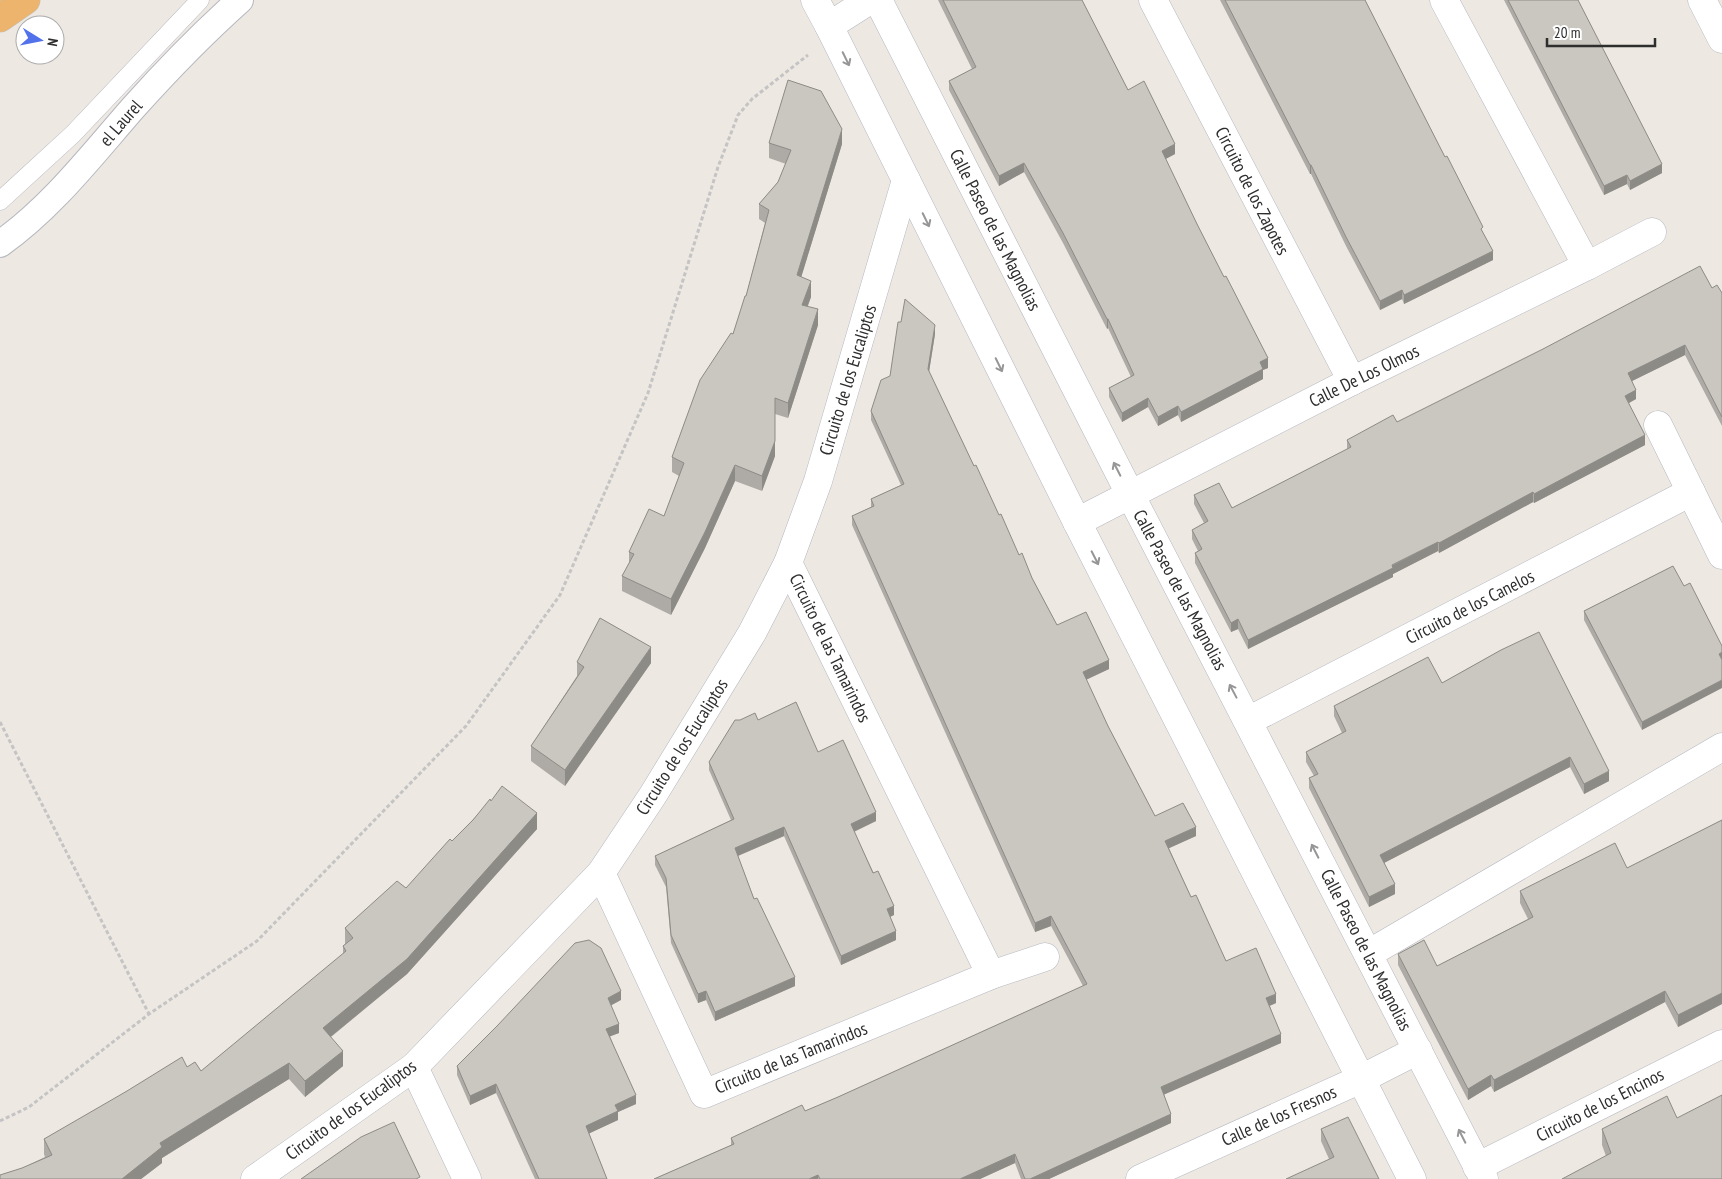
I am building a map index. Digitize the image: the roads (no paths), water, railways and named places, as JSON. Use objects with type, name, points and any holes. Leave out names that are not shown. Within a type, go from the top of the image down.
[{"type":"highway","points":[[0,18],[26,0]]},
{"type":"street","name":"el Laurel","points":[[0,244],[72,179],[203,33],[240,0]]},
{"type":"street","points":[[815,0],[832,30],[1077,522],[1412,1179]]},
{"type":"street","points":[[832,30],[870,0]]},
{"type":"street","name":"Calle Paseo de las Magnolias","points":[[878,0],[1130,494],[1481,1173]]},
{"type":"street","name":"Circuito de los Zapotes","points":[[1153,0],[1352,381]]},
{"type":"street","points":[[1444,0],[1588,266]]},
{"type":"street","points":[[1702,0],[1722,39]]},
{"type":"street","name":"Circuito de los Eucaliptos","points":[[255,1179],[414,1067],[601,873],[653,795],[747,642],[788,563],[823,464],[906,180]]},
{"type":"street","name":"Calle De Los Olmos","points":[[1077,522],[1352,381],[1588,266],[1652,232]]},
{"type":"street","points":[[1658,425],[1722,554]]},
{"type":"street","name":"Circuito de los Canelos","points":[[1248,721],[1691,492]]},
{"type":"street","name":"Circuito de las Tamarindos","points":[[788,563],[991,975]]},
{"type":"street","points":[[1368,954],[1722,747]]},
{"type":"street","name":"Circuito de las Tamarindos","points":[[601,873],[704,1094],[991,975],[1045,957]]},
{"type":"street","name":"Circuito de los Encinos","points":[[1481,1173],[1722,1044]]},
{"type":"street","name":"Calle de los Fresnos","points":[[1140,1179],[1361,1079],[1418,1050]]},
{"type":"street","points":[[414,1067],[466,1179]]},
{"type":"lane","points":[[0,201],[73,134],[200,0]]}]
